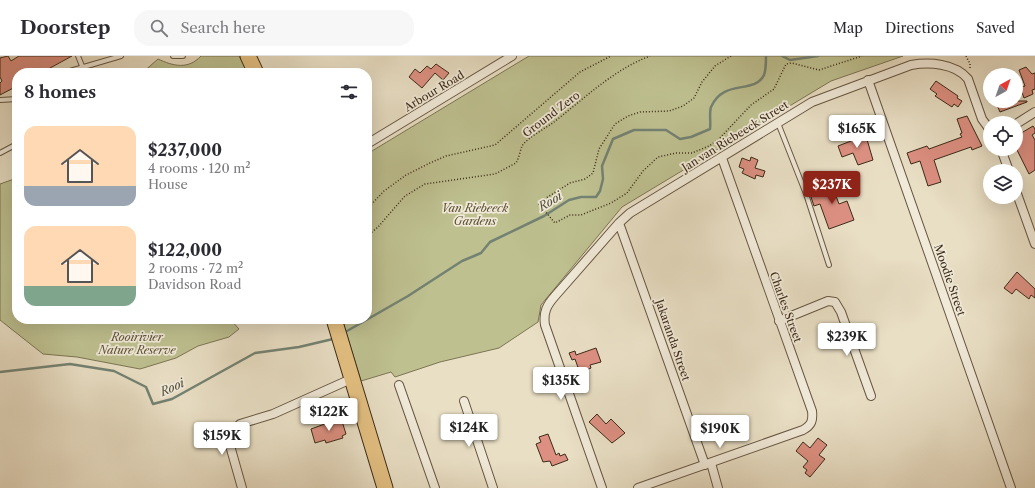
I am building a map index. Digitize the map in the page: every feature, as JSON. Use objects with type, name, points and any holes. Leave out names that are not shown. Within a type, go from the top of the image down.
[{"type":"highway","points":[[248,56],[254,68]]},
{"type":"highway","points":[[255,56],[260,68]]},
{"type":"highway","points":[[335,324],[385,488]]},
{"type":"street","name":"Arbour Road","points":[[372,141],[512,56]]},
{"type":"street","name":"Jan van Riebeeck Street","points":[[602,488],[545,325],[545,311],[555,296],[619,223],[630,213],[825,96],[911,65],[923,64],[953,68],[969,83]]},
{"type":"street","name":"Moodie Street","points":[[868,80],[1011,488]]},
{"type":"street","points":[[969,83],[983,120]]},
{"type":"street","points":[[1023,120],[1035,112]]},
{"type":"street","name":"Charles Street","points":[[638,488],[803,430],[808,427],[812,421],[812,411],[722,158]]},
{"type":"street","points":[[1021,204],[1035,244]]},
{"type":"street","name":"Jakaranda Street","points":[[619,223],[718,488]]},
{"type":"street","points":[[779,321],[830,301],[835,302],[841,312],[871,396]]},
{"type":"street","points":[[242,488],[228,442],[234,429],[240,424],[273,414],[351,379]]},
{"type":"street","points":[[399,385],[435,488]]},
{"type":"street","points":[[464,401],[493,488]]},
{"type":"lane","points":[[78,56],[82,66]]},
{"type":"lane","points":[[77,68],[121,56]]},
{"type":"lane","points":[[173,56],[183,56]]},
{"type":"lane","points":[[0,100],[12,99]]},
{"type":"lane","points":[[778,123],[806,194],[829,265]]},
{"type":"lane","points":[[0,152],[12,146]]},
{"type":"path","name":"Ground Zero","points":[[372,203],[384,190],[406,175],[430,163],[446,156],[495,145],[580,72],[611,56]]},
{"type":"path","name":"Ground Zero","points":[[372,232],[405,196],[425,184],[495,174],[516,163],[522,146],[533,137],[586,98],[610,76],[634,62],[650,56]]},
{"type":"path","points":[[731,56],[715,66],[702,82],[694,98],[683,106],[670,111],[640,112],[628,116],[615,124],[599,149],[593,173],[585,179],[570,184],[538,202],[555,223],[570,215],[581,215],[611,203],[627,193],[643,171],[658,157],[676,153],[692,153],[710,146],[718,140],[751,105],[774,88],[786,64],[792,63],[819,70],[862,56]]},
{"type":"path","points":[[966,56],[970,64],[969,83]]},
{"type":"green space","points":[[201,56],[239,56],[246,68],[148,68],[158,59],[175,65],[186,65]]},
{"type":"green space","name":"Van Riebeeck Gardens","points":[[529,56],[903,56],[831,81],[622,207],[541,305],[538,322],[499,348],[440,362],[395,377],[391,372],[361,381],[344,324],[372,324],[372,151]]},
{"type":"green space","name":"Rooirivier Nature Reserve","points":[[12,180],[12,324],[234,324],[239,329],[229,337],[198,346],[176,358],[140,369],[77,357],[43,354],[0,320],[0,184]]},
{"type":"building","points":[[8,56],[11,61],[19,56],[72,56],[50,68],[12,68],[12,89],[0,95],[0,83],[2,81],[0,77],[0,58]]},
{"type":"building","points":[[436,64],[449,73],[443,80],[435,73],[422,88],[409,77],[415,69],[420,73],[427,66],[431,69]]},
{"type":"building","points":[[1026,67],[1032,74],[1035,73],[1035,89],[1032,90],[1033,94],[1024,98],[1023,86],[1025,86],[1023,81],[1023,68]]},
{"type":"building","points":[[936,81],[958,96],[957,98],[962,101],[958,107],[954,104],[952,107],[935,96],[937,94],[930,89]]},
{"type":"building","points":[[998,108],[1011,108],[1000,112]]},
{"type":"building","points":[[967,116],[982,146],[972,150],[971,147],[934,160],[941,182],[928,186],[920,161],[911,164],[907,153],[927,146],[929,149],[962,137],[957,119]]},
{"type":"building","points":[[1033,126],[1035,129],[1035,133],[1032,135],[1035,140],[1035,170],[1029,174],[1020,156],[1023,156],[1023,132]]},
{"type":"building","points":[[859,133],[861,138],[866,136],[873,160],[858,165],[853,153],[842,157],[838,146],[851,141],[849,137]]},
{"type":"building","points":[[751,157],[758,160],[755,168],[765,171],[763,177],[756,175],[755,179],[742,173],[744,169],[739,167],[742,158],[750,161]]},
{"type":"building","points":[[827,177],[831,189],[833,188],[839,204],[847,201],[854,220],[829,229],[820,204],[814,206],[811,197],[819,194],[817,187],[819,186],[817,181]]},
{"type":"building","points":[[1017,272],[1035,289],[1035,298],[1031,295],[1029,299],[1016,289],[1012,294],[1004,288]]},
{"type":"building","points":[[596,348],[601,362],[590,365],[591,368],[580,373],[575,359],[572,360],[569,353],[575,351],[576,355]]},
{"type":"building","points":[[597,414],[606,424],[611,419],[625,433],[612,443],[589,422]]},
{"type":"building","points":[[341,418],[346,434],[342,436],[343,438],[326,443],[325,440],[315,443],[311,429]]},
{"type":"building","points":[[548,434],[556,455],[559,453],[560,456],[565,454],[568,460],[552,466],[550,461],[543,462],[536,444],[541,442],[539,437]]},
{"type":"building","points":[[818,438],[827,445],[819,455],[825,459],[810,477],[805,473],[807,470],[803,467],[808,461],[796,451],[803,442],[810,448]]},
{"type":"waterway","name":"Rooi","points":[[372,317],[408,296],[462,261],[481,253],[490,242],[544,216],[569,200],[581,197],[596,197],[600,191],[603,179],[602,166],[613,139],[634,130],[666,130],[680,139],[691,137],[710,129],[710,109],[717,98],[731,89],[746,86],[759,81],[765,73],[766,56]]},
{"type":"waterway","name":"Rooi","points":[[782,56],[790,60],[818,56]]},
{"type":"waterway","name":"Rooi","points":[[347,331],[359,324]]},
{"type":"waterway","name":"Rooi","points":[[0,372],[70,364],[114,371],[146,387],[153,404],[172,399],[255,353],[299,347],[333,339]]}]
